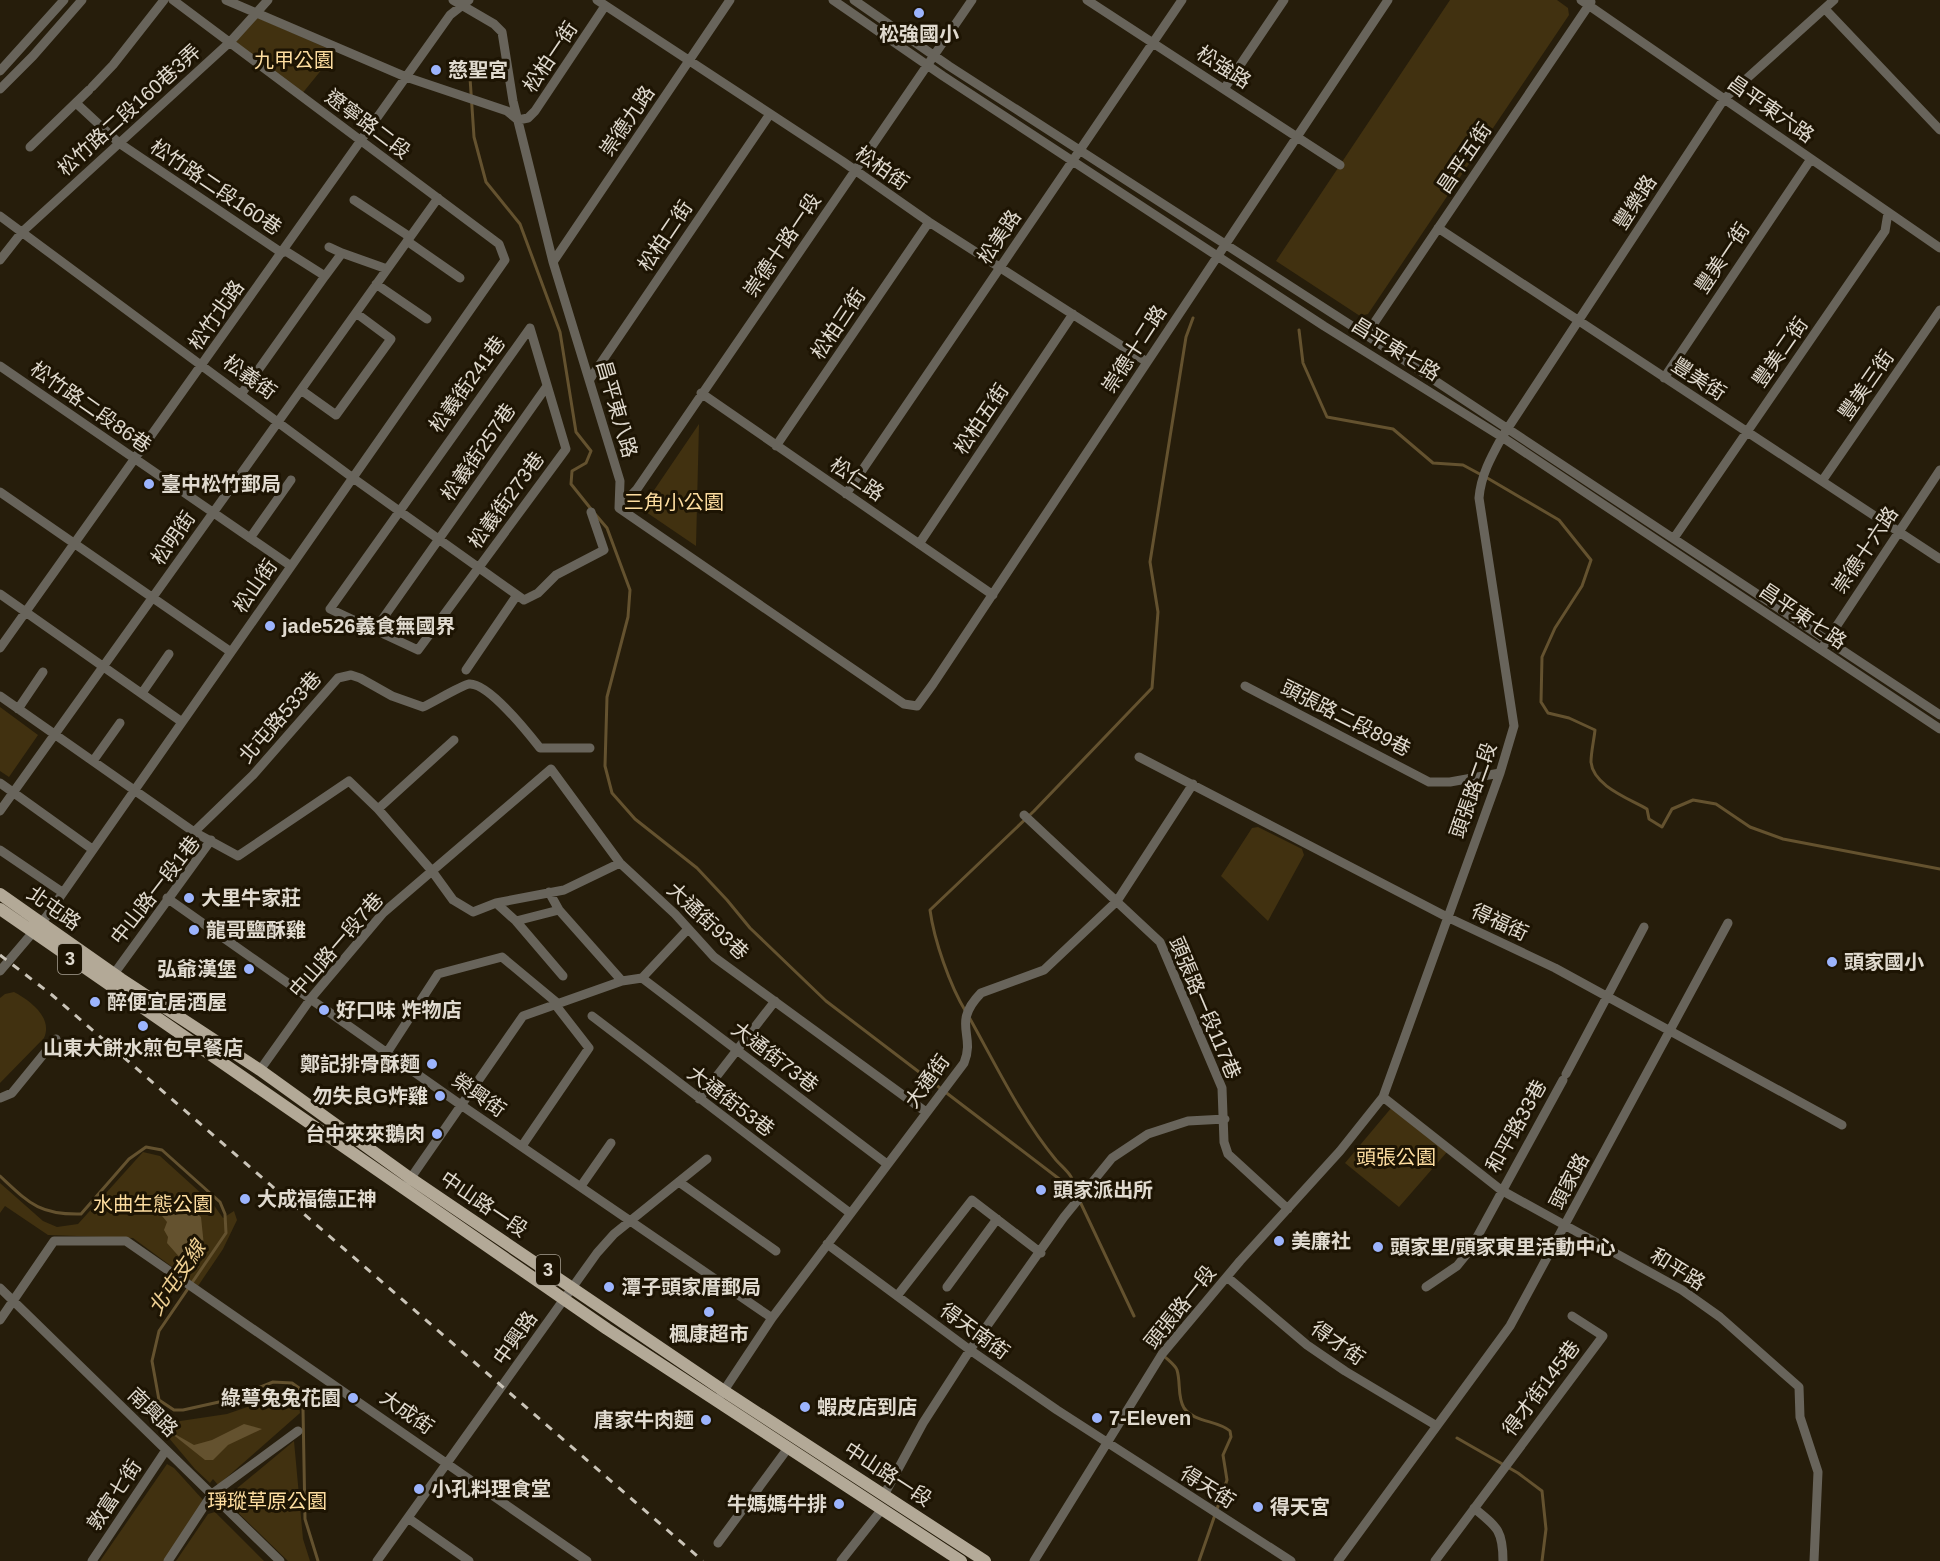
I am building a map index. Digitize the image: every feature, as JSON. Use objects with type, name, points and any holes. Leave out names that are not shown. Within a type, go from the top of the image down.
[{"type":"main road","name":"北屯路","points":[[0,894],[107,986]]},
{"type":"main road","name":"北屯路","points":[[0,909],[37,928],[114,974]]},
{"type":"main road","name":"中山路一段","points":[[114,974],[260,1070],[410,1178],[724,1391],[985,1561]]},
{"type":"main road","name":"中山路一段","points":[[107,986],[563,1300],[961,1561]]},
{"type":"street","points":[[0,71],[64,0]]},
{"type":"street","points":[[0,89],[33,56],[82,0]]},
{"type":"street","points":[[30,147],[113,65],[164,0]]},
{"type":"street","name":"遼寧路二段","points":[[174,0],[500,244],[506,260]]},
{"type":"street","points":[[226,0],[259,12],[406,77],[465,99],[507,111],[518,120]]},
{"type":"street","name":"松竹路二段160巷3弄","points":[[0,260],[22,232],[230,42],[268,0]]},
{"type":"street","name":"崇德九路","points":[[553,262],[730,0]]},
{"type":"street","name":"昌平東七路","points":[[833,0],[1324,326],[1502,437],[1823,645],[1940,715]]},
{"type":"street","name":"昌平東七路","points":[[854,0],[1079,150],[1226,243],[1674,538],[1940,729]]},
{"type":"street","name":"崇德十路一段","points":[[619,508],[637,489],[972,0]]},
{"type":"street","name":"松強路","points":[[1087,0],[1340,165]]},
{"type":"street","name":"松美路","points":[[846,494],[1182,0]]},
{"type":"street","points":[[1224,89],[1284,0]]},
{"type":"street","name":"崇德十二路","points":[[619,508],[903,704],[917,706],[1388,0]]},
{"type":"street","name":"豐樂路","points":[[1502,437],[1724,99],[1834,0]]},
{"type":"street","name":"松竹北路","points":[[0,648],[450,15],[463,1]]},
{"type":"street","name":"昌平東八路","points":[[463,1],[500,28],[518,120],[553,262],[590,379],[600,422],[620,481],[619,508]]},
{"type":"street","name":"昌平東六路","points":[[1587,2],[1940,248]]},
{"type":"street","name":"昌平五街","points":[[1366,335],[1587,2]]},
{"type":"street","name":"松柏街","points":[[601,3],[690,60],[929,222],[1147,362]]},
{"type":"street","name":"松柏一街","points":[[518,120],[528,118],[535,111],[601,3]]},
{"type":"street","points":[[1825,9],[1940,130]]},
{"type":"street","name":"松竹路二段160巷","points":[[76,103],[119,143],[283,251],[326,276]]},
{"type":"street","name":"松柏二街","points":[[590,379],[770,114]]},
{"type":"street","name":"豐美一街","points":[[1664,378],[1810,159]]},
{"type":"street","name":"松明街","points":[[0,811],[438,198]]},
{"type":"street","points":[[354,200],[460,278]]},
{"type":"street","name":"豐美二街","points":[[1674,538],[1885,231],[1888,213]]},
{"type":"street","name":"松義街","points":[[0,216],[242,393],[353,478],[517,595]]},
{"type":"street","name":"松柏三街","points":[[776,446],[929,222]]},
{"type":"street","name":"豐美街","points":[[1438,228],[1940,559]]},
{"type":"street","points":[[329,247],[387,269]]},
{"type":"street","points":[[242,393],[342,253]]},
{"type":"street","name":"松山街","points":[[0,971],[37,928],[506,260]]},
{"type":"street","points":[[376,284],[427,319]]},
{"type":"street","name":"豐美三街","points":[[1822,481],[1940,310]]},
{"type":"street","points":[[301,390],[336,415],[391,339],[356,313]]},
{"type":"street","name":"松柏五街","points":[[919,544],[1073,314]]},
{"type":"street","name":"松義街241巷","points":[[399,511],[530,328],[547,386]]},
{"type":"street","name":"松竹路二段86巷","points":[[0,366],[291,566]]},
{"type":"street","name":"松義街257巷","points":[[374,631],[547,386]]},
{"type":"street","name":"松義街273巷","points":[[478,568],[566,449],[547,386]]},
{"type":"street","name":"松仁路","points":[[701,393],[993,595]]},
{"type":"street","name":"頭張路二段","points":[[1383,1097],[1500,773],[1514,726],[1480,507],[1481,482],[1502,437]]},
{"type":"street","name":"崇德十六路","points":[[1823,645],[1940,470]]},
{"type":"street","points":[[250,538],[291,480]]},
{"type":"street","points":[[0,492],[231,652]]},
{"type":"street","points":[[399,511],[330,609],[418,650],[478,568]]},
{"type":"street","points":[[466,670],[517,595],[524,600],[538,593],[556,575],[604,550],[591,512]]},
{"type":"street","points":[[0,594],[182,722]]},
{"type":"street","points":[[142,693],[169,654]]},
{"type":"street","points":[[18,709],[43,672]]},
{"type":"street","name":"北屯路533巷","points":[[194,832],[253,776],[338,678],[351,675],[392,696],[423,707],[468,684],[480,686],[512,715],[540,748],[590,748]]},
{"type":"street","name":"頭張路二段89巷","points":[[1245,686],[1429,782],[1450,782],[1500,773]]},
{"type":"street","points":[[0,696],[194,832],[211,840]]},
{"type":"street","points":[[93,761],[120,723]]},
{"type":"street","points":[[378,808],[454,740]]},
{"type":"street","name":"得福街","points":[[1139,757],[1447,917],[1608,996],[1842,1125]]},
{"type":"street","name":"中山路一段7巷","points":[[260,1070],[312,998],[383,914],[551,769]]},
{"type":"street","name":"大通街93巷","points":[[551,769],[620,863],[714,957],[926,1112]]},
{"type":"street","name":"中山路一段1巷","points":[[107,986],[167,898],[211,840],[238,856],[349,781],[378,808],[432,871],[453,900],[473,912],[496,903]]},
{"type":"street","points":[[0,783],[92,849]]},
{"type":"street","name":"大通街","points":[[716,1402],[772,1318],[957,1073],[967,1055],[965,1016],[981,993],[1044,970],[1117,902],[1193,784]]},
{"type":"street","name":"頭張路一段117巷","points":[[1024,815],[1160,942],[1222,1088],[1225,1119],[1224,1142],[1228,1154],[1288,1209]]},
{"type":"street","points":[[0,850],[62,892]]},
{"type":"street","points":[[496,903],[549,892],[587,880],[620,863]]},
{"type":"street","points":[[549,892],[559,910],[622,981]]},
{"type":"street","name":"榮興街","points":[[167,898],[462,1105],[772,1318]]},
{"type":"street","points":[[496,903],[516,921],[563,976]]},
{"type":"street","points":[[516,921],[559,910]]},
{"type":"street","name":"頭家路","points":[[1338,1561],[1510,1326],[1672,1031],[1728,923]]},
{"type":"street","name":"和平路33巷","points":[[1426,1287],[1457,1266],[1470,1250],[1644,927]]},
{"type":"street","points":[[402,1190],[523,1016],[622,981],[642,978],[688,929]]},
{"type":"street","points":[[388,1051],[438,974],[502,957],[555,1003],[589,1048],[522,1146]]},
{"type":"street","name":"大通街73巷","points":[[642,978],[887,1164]]},
{"type":"street","points":[[699,1099],[775,1001]]},
{"type":"street","name":"大通街53巷","points":[[592,1016],[850,1213]]},
{"type":"street","points":[[0,1098],[12,1093],[56,1039]]},
{"type":"street","name":"和平路","points":[[1383,1097],[1501,1190],[1682,1290],[1720,1317],[1799,1387],[1800,1417],[1818,1472],[1814,1561]]},
{"type":"street","name":"頭張路一段","points":[[1034,1561],[1162,1354],[1364,1122],[1383,1097]]},
{"type":"street","points":[[884,1495],[923,1423],[970,1350],[1056,1229],[1112,1158],[1148,1134],[1188,1121],[1225,1119]]},
{"type":"street","points":[[581,1186],[611,1143]]},
{"type":"street","name":"中興路","points":[[377,1561],[597,1253],[632,1220],[707,1159]]},
{"type":"street","points":[[679,1182],[776,1251]]},
{"type":"street","points":[[897,1296],[972,1200],[1041,1253]]},
{"type":"street","points":[[947,1287],[997,1219]]},
{"type":"street","name":"大成街","points":[[13,1300],[54,1241],[126,1241],[449,1463],[586,1561]]},
{"type":"street","name":"得天南街","points":[[827,1244],[970,1350],[1105,1443]]},
{"type":"street","name":"得才街","points":[[1227,1277],[1307,1345],[1345,1371],[1437,1426]]},
{"type":"street","name":"南興路","points":[[0,1288],[280,1561]]},
{"type":"street","points":[[0,1320],[13,1300]]},
{"type":"street","name":"得才街145巷","points":[[1474,1508],[1603,1336],[1572,1316]]},
{"type":"street","points":[[168,1561],[212,1494],[298,1431]]},
{"type":"street","name":"得天街","points":[[1105,1443],[1291,1561]]},
{"type":"street","points":[[718,1543],[788,1448]]},
{"type":"street","name":"敦富七街","points":[[92,1561],[166,1450]]},
{"type":"street","points":[[1435,1561],[1474,1508],[1496,1527],[1503,1538],[1503,1561]]},
{"type":"street","points":[[841,1561],[882,1509]]},
{"type":"street","points":[[408,1518],[469,1561]]},
{"type":"green space","points":[[1450,0],[1557,0],[1568,8],[1569,15],[1368,314],[1360,316],[1276,261]]},
{"type":"green space","name":"九甲公園","points":[[256,17],[336,52],[301,95],[232,42]]},
{"type":"green space","name":"三角小公園","points":[[699,424],[696,546],[646,512],[644,505]]},
{"type":"green space","points":[[0,707],[38,735],[9,777],[0,771]]},
{"type":"green space","points":[[1258,827],[1302,849],[1304,855],[1268,921],[1221,876],[1252,828]]},
{"type":"green space","points":[[14,992],[39,1011],[46,1024],[46,1031],[44,1038],[0,1083],[0,998]]},
{"type":"green space","name":"頭張公園","points":[[1392,1107],[1447,1152],[1399,1207],[1345,1163]]},
{"type":"green space","name":"水曲生態公園","points":[[143,1152],[160,1156],[213,1204],[223,1218],[234,1211],[237,1220],[223,1249],[198,1286],[133,1238],[48,1235],[5,1206],[0,1213],[0,1183],[43,1221],[57,1227],[78,1224]]},
{"type":"green space","points":[[285,1398],[299,1403],[300,1413],[218,1485],[213,1479],[210,1483],[195,1469],[163,1431],[167,1423],[227,1414],[271,1399]]},
{"type":"green space","name":"琤瑽草原公園","points":[[294,1441],[303,1539],[310,1561],[288,1561],[224,1499]]},
{"type":"green space","points":[[167,1464],[174,1468],[204,1501],[164,1561],[100,1561]]},
{"type":"green space","points":[[215,1512],[264,1561],[176,1561],[208,1514]]},
{"type":"shaded area","points":[[173,1202],[182,1207],[191,1207],[201,1217],[204,1246],[182,1260],[167,1243],[168,1237],[164,1230],[167,1222],[158,1211],[161,1205]]},
{"type":"shaded area","points":[[244,1424],[262,1429],[228,1445],[213,1460],[205,1460],[166,1429],[194,1445],[212,1440]]},
{"type":"waterway","points":[[469,63],[474,137],[486,182],[520,224],[560,332],[576,432],[591,451],[586,463],[572,471],[571,484],[591,509]]},
{"type":"waterway","points":[[966,1012],[944,962],[930,910],[1034,811],[1152,688],[1158,612],[1150,562],[1186,337],[1193,318]]},
{"type":"waterway","points":[[1299,330],[1303,363],[1327,417],[1393,429],[1433,463],[1463,465],[1489,479],[1559,520],[1591,560],[1582,586],[1555,628],[1542,657],[1541,702],[1548,713],[1569,718],[1595,730],[1591,762],[1593,770],[1605,785],[1647,809],[1649,819],[1662,827],[1672,809],[1693,800],[1716,804],[1750,827],[1783,839],[1940,869]]},
{"type":"waterway","points":[[595,514],[607,528],[630,590],[628,617],[607,697],[605,766],[612,793],[635,819],[697,868],[750,928],[826,1001],[1075,1191],[1134,1316]]},
{"type":"waterway","points":[[969,1017],[1020,1109],[1043,1144],[1071,1177],[1075,1191]]},
{"type":"waterway","name":"北屯支線","points":[[0,1176],[36,1206],[55,1212],[81,1214],[129,1159],[146,1147],[162,1150],[220,1202],[225,1214],[226,1233],[159,1331],[152,1361],[159,1400],[174,1410],[183,1410],[228,1400],[273,1382],[292,1383],[299,1388],[303,1409],[305,1519],[318,1561]]},
{"type":"waterway","points":[[1164,1356],[1177,1370],[1184,1408],[1194,1416],[1230,1431],[1231,1437],[1223,1455],[1227,1480],[1199,1561]]},
{"type":"waterway","points":[[1457,1438],[1518,1473],[1542,1491],[1546,1529],[1542,1561]]},
{"type":"railway","points":[[0,955],[52,995],[703,1561]]},
{"type":"place","name":"松強國小","points":[[919,13]]},
{"type":"place","name":"慈聖宮","points":[[436,70]]},
{"type":"place","name":"臺中松竹郵局","points":[[149,484]]},
{"type":"place","name":"jade526義食無國界","points":[[270,626]]},
{"type":"place","name":"大里牛家莊","points":[[189,898]]},
{"type":"place","name":"龍哥鹽酥雞","points":[[194,930]]},
{"type":"place","name":"頭家國小","points":[[1832,962]]},
{"type":"place","name":"弘爺漢堡","points":[[249,969]]},
{"type":"place","name":"醉便宜居酒屋","points":[[95,1002]]},
{"type":"place","name":"好口味 炸物店","points":[[324,1010]]},
{"type":"place","name":"山東大餅水煎包早餐店","points":[[143,1026]]},
{"type":"place","name":"鄭記排骨酥麵","points":[[432,1064]]},
{"type":"place","name":"勿失良G炸雞","points":[[440,1096]]},
{"type":"place","name":"台中來來鵝肉","points":[[437,1134]]},
{"type":"place","name":"頭家派出所","points":[[1041,1190]]},
{"type":"place","name":"大成福德正神","points":[[245,1199]]},
{"type":"place","name":"美廉社","points":[[1279,1241]]},
{"type":"place","name":"頭家里/頭家東里活動中心","points":[[1378,1247]]},
{"type":"place","name":"潭子頭家厝郵局","points":[[609,1287]]},
{"type":"place","name":"楓康超市","points":[[709,1312]]},
{"type":"place","name":"綠萼兔兔花園","points":[[353,1398]]},
{"type":"place","name":"蝦皮店到店","points":[[805,1407]]},
{"type":"place","name":"7-Eleven","points":[[1097,1418]]},
{"type":"place","name":"唐家牛肉麵","points":[[706,1420]]},
{"type":"place","name":"小孔料理食堂","points":[[419,1489]]},
{"type":"place","name":"牛媽媽牛排","points":[[839,1504]]},
{"type":"place","name":"得天宮","points":[[1258,1507]]}]
